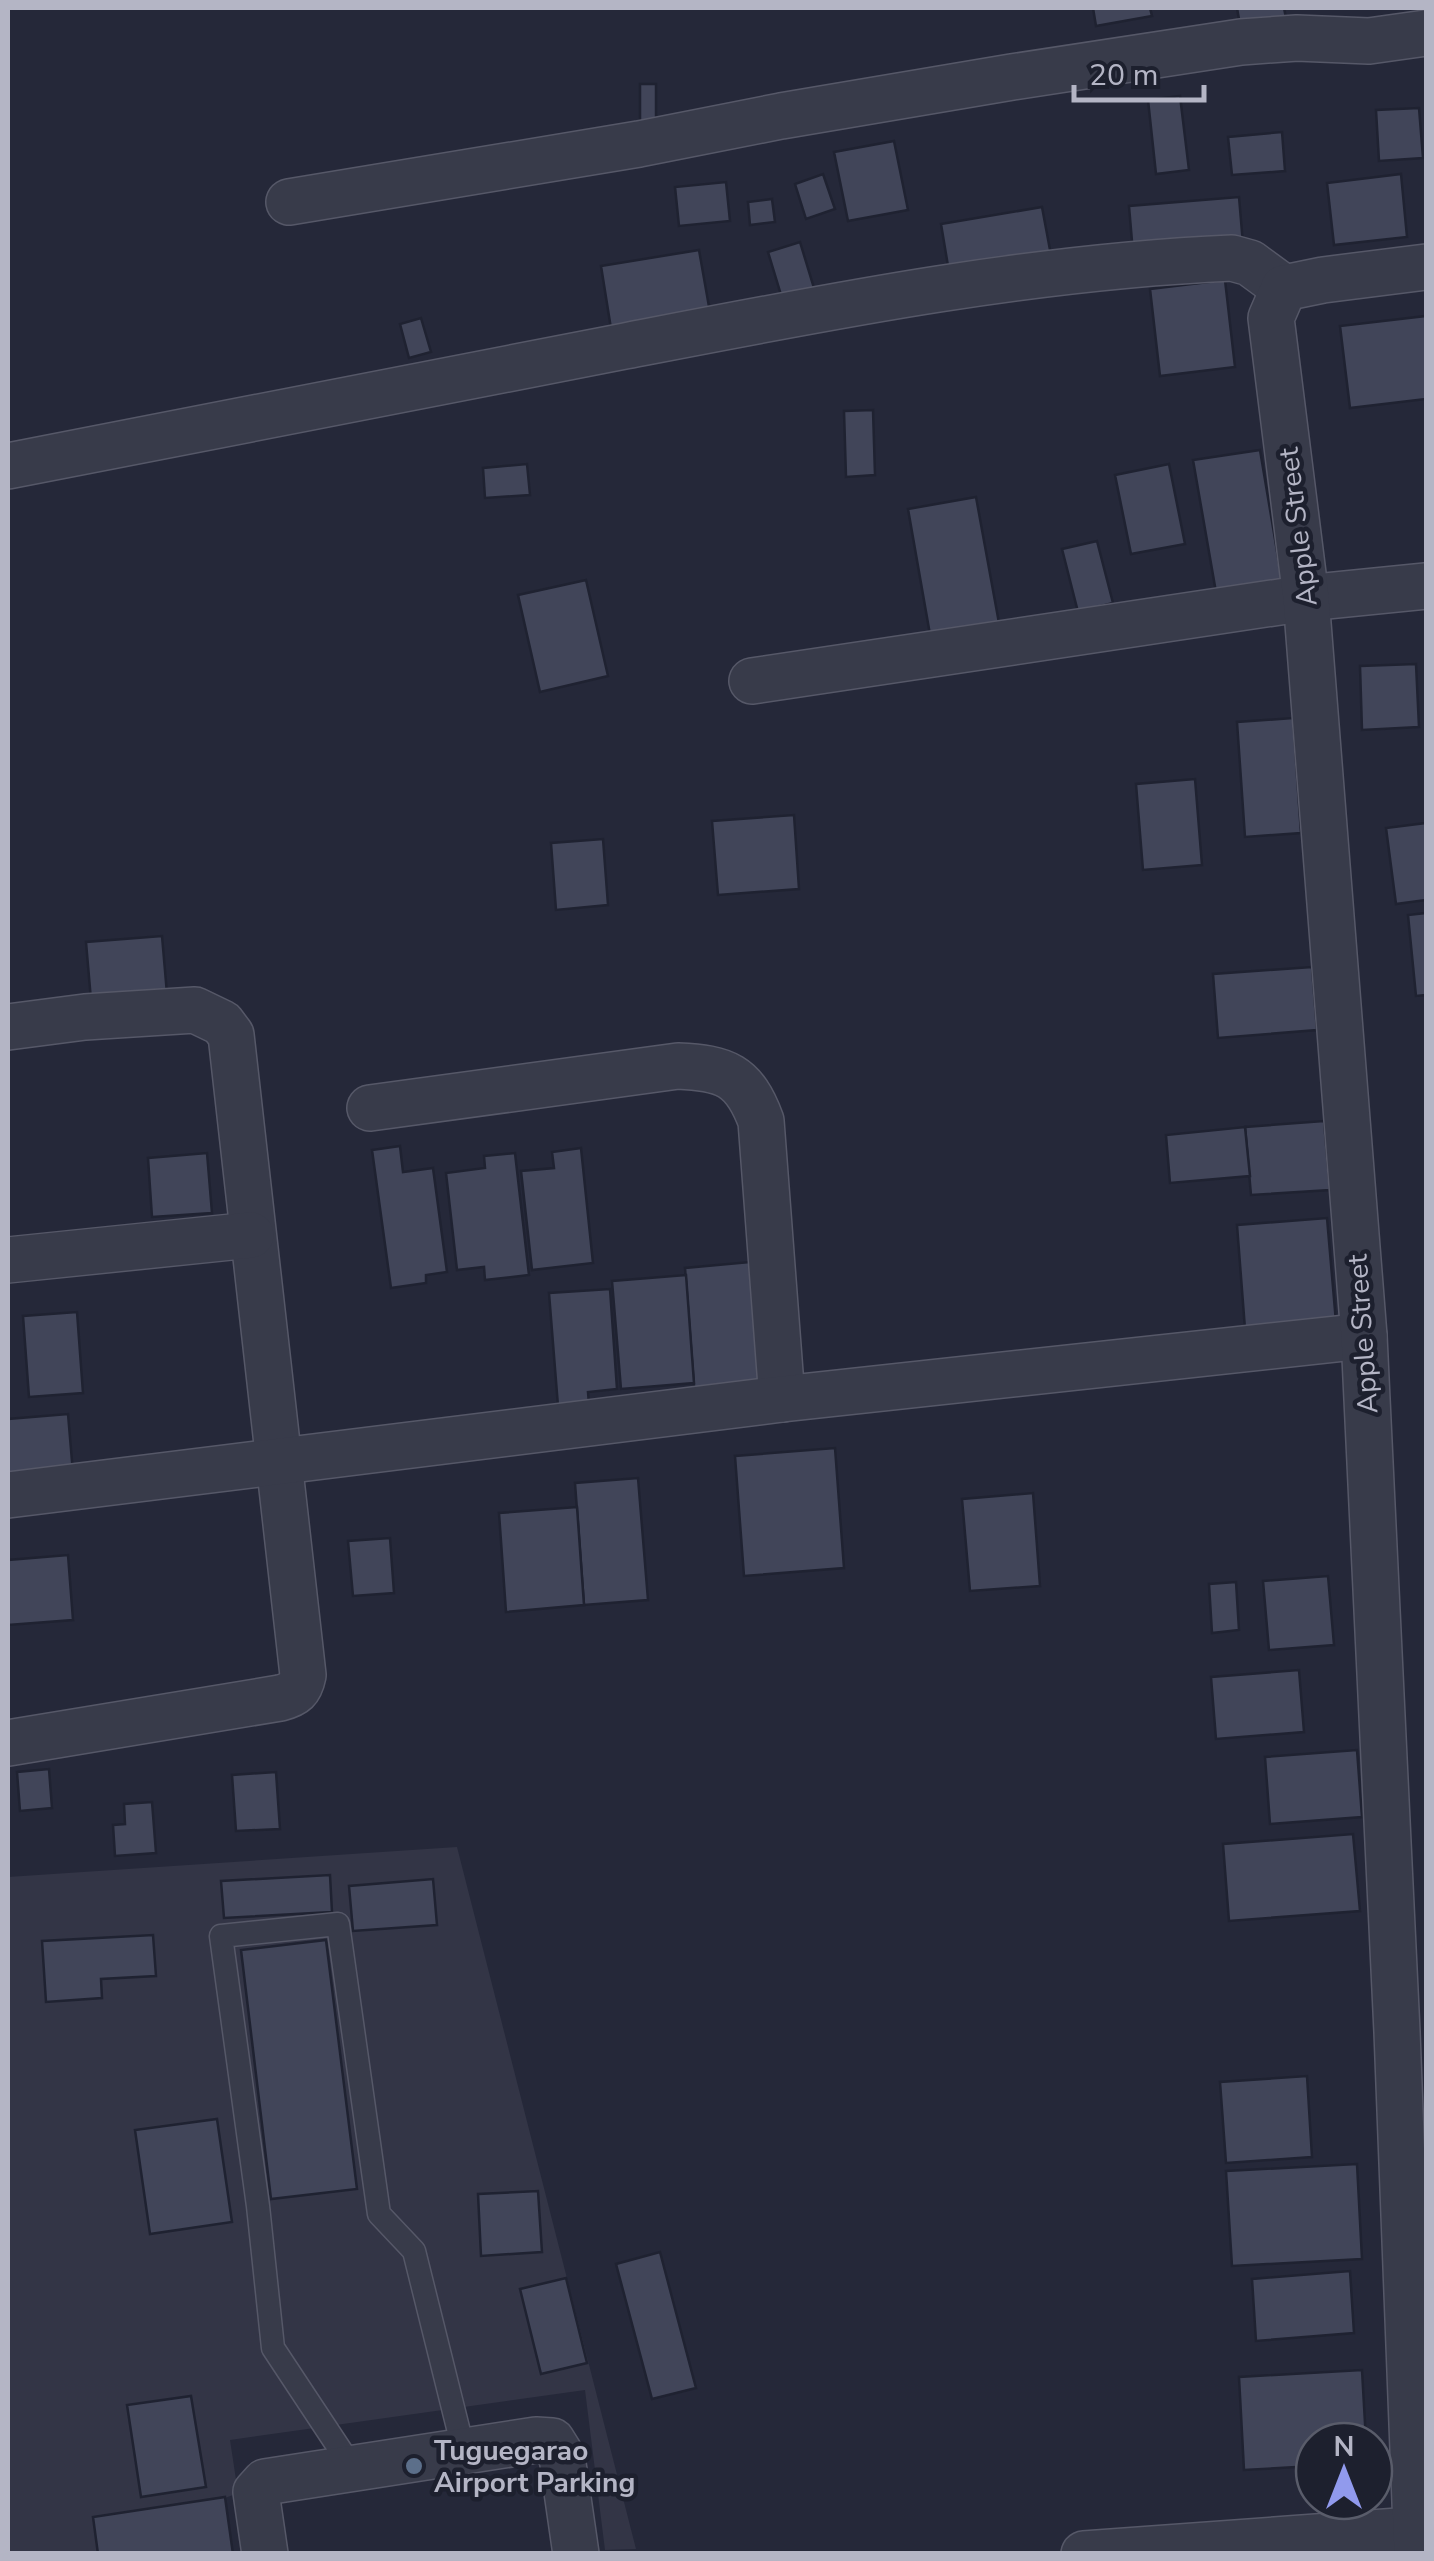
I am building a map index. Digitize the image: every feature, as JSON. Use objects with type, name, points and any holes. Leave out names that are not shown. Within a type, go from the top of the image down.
[{"type":"street","points":[[289,202],[1012,77],[1241,42],[1298,38],[1369,41],[1426,33]]},
{"type":"street","points":[[8,466],[886,296],[1034,274],[1232,258],[1250,263],[1284,288],[1426,267]]},
{"type":"street","name":"Apple Street","points":[[1284,288],[1271,318],[1306,598],[1364,1336],[1412,2031],[1420,2537]]},
{"type":"street","points":[[752,681],[1306,598],[1426,586]]},
{"type":"street","points":[[8,1027],[84,1017],[195,1010],[222,1023],[231,1035],[302,1652],[301,1686],[294,1694],[8,1743]]},
{"type":"street","points":[[370,1108],[678,1066],[710,1067],[734,1077],[752,1097],[761,1120],[782,1400]]},
{"type":"street","points":[[8,1260],[252,1236]]},
{"type":"street","points":[[8,1495],[782,1400],[1364,1336]]},
{"type":"street","points":[[265,2554],[256,2492],[265,2482],[536,2440],[552,2441],[562,2457],[576,2554]]},
{"type":"street","points":[[1084,2554],[1420,2537]]},
{"type":"lane","points":[[353,2469],[273,2348],[221,1936],[338,1924],[378,2214],[414,2251],[464,2452]]},
{"type":"shaded area","points":[[457,1847],[636,2549],[605,2550],[585,2390],[230,2440],[238,2493],[225,2498],[233,2553],[8,2554],[8,1877]]},
{"type":"building","points":[[1093,8],[1150,8],[1152,16],[1096,26]]},
{"type":"building","points":[[1237,8],[1284,8],[1286,18],[1240,25]]},
{"type":"building","points":[[640,84],[656,84],[656,125],[640,125]]},
{"type":"building","points":[[1180,96],[1189,170],[1156,174],[1148,100]]},
{"type":"building","points":[[1419,108],[1423,158],[1379,161],[1376,110]]},
{"type":"building","points":[[1282,132],[1285,171],[1232,175],[1228,137]]},
{"type":"building","points":[[894,141],[908,210],[848,221],[834,152]]},
{"type":"building","points":[[823,174],[835,209],[806,219],[795,184]]},
{"type":"building","points":[[1401,174],[1407,237],[1334,245],[1327,183]]},
{"type":"building","points":[[726,182],[730,221],[679,226],[675,187]]},
{"type":"building","points":[[1239,197],[1243,244],[1133,253],[1129,206]]},
{"type":"building","points":[[772,199],[775,222],[750,225],[748,202]]},
{"type":"building","points":[[1042,207],[1053,266],[951,284],[941,224]]},
{"type":"building","points":[[800,242],[817,298],[785,308],[768,252]]},
{"type":"building","points":[[699,250],[711,318],[612,335],[601,266]]},
{"type":"building","points":[[1225,280],[1235,367],[1160,376],[1150,289]]},
{"type":"building","points":[[1426,316],[1426,399],[1350,408],[1340,326]]},
{"type":"building","points":[[421,318],[431,352],[409,358],[400,324]]},
{"type":"building","points":[[873,410],[875,475],[846,477],[844,411]]},
{"type":"building","points":[[1260,450],[1283,587],[1217,598],[1193,460]]},
{"type":"building","points":[[527,464],[530,495],[485,498],[483,468]]},
{"type":"building","points":[[1169,464],[1185,544],[1131,554],[1115,475]]},
{"type":"building","points":[[976,497],[1001,634],[932,646],[908,509]]},
{"type":"building","points":[[1097,541],[1113,603],[1078,612],[1062,549]]},
{"type":"building","points":[[586,580],[608,676],[540,692],[518,595]]},
{"type":"building","points":[[1416,664],[1419,727],[1362,730],[1360,666]]},
{"type":"building","points":[[1293,718],[1301,833],[1245,837],[1237,722]]},
{"type":"building","points":[[1195,779],[1202,865],[1143,870],[1136,784]]},
{"type":"building","points":[[794,815],[799,889],[718,895],[712,821]]},
{"type":"building","points":[[1426,823],[1426,900],[1396,904],[1386,828]]},
{"type":"building","points":[[603,839],[608,905],[556,910],[551,843]]},
{"type":"building","points":[[1426,913],[1426,995],[1416,996],[1408,915]]},
{"type":"building","points":[[162,936],[167,994],[91,1000],[86,942]]},
{"type":"building","points":[[1312,967],[1317,1030],[1218,1038],[1213,974]]},
{"type":"building","points":[[1324,1121],[1330,1190],[1251,1195],[1245,1127]]},
{"type":"building","points":[[1245,1127],[1250,1176],[1170,1183],[1166,1135]]},
{"type":"building","points":[[400,1146],[403,1172],[433,1168],[447,1272],[426,1275],[426,1283],[391,1288],[372,1150]]},
{"type":"building","points":[[581,1148],[593,1263],[532,1270],[521,1171],[554,1168],[552,1152]]},
{"type":"building","points":[[207,1153],[212,1213],[152,1217],[148,1158]]},
{"type":"building","points":[[515,1153],[529,1275],[485,1280],[484,1267],[457,1270],[446,1173],[485,1168],[484,1156]]},
{"type":"building","points":[[1327,1218],[1336,1322],[1245,1329],[1237,1225]]},
{"type":"building","points":[[750,1262],[761,1394],[695,1399],[685,1268]]},
{"type":"building","points":[[686,1275],[694,1383],[621,1389],[612,1281]]},
{"type":"building","points":[[610,1289],[617,1389],[588,1392],[589,1404],[558,1406],[549,1293]]},
{"type":"building","points":[[77,1312],[83,1393],[29,1397],[23,1316]]},
{"type":"building","points":[[68,1414],[74,1485],[8,1490],[8,1419]]},
{"type":"building","points":[[835,1448],[844,1568],[744,1576],[735,1456]]},
{"type":"building","points":[[638,1478],[648,1600],[584,1605],[575,1483]]},
{"type":"building","points":[[1033,1493],[1040,1586],[970,1591],[962,1499]]},
{"type":"building","points":[[577,1507],[584,1605],[506,1612],[499,1513]]},
{"type":"building","points":[[390,1538],[394,1593],[353,1596],[348,1541]]},
{"type":"building","points":[[68,1555],[73,1620],[8,1625],[8,1560]]},
{"type":"building","points":[[1328,1576],[1334,1645],[1269,1650],[1263,1581]]},
{"type":"building","points":[[1236,1582],[1239,1630],[1212,1633],[1209,1584]]},
{"type":"building","points":[[1299,1670],[1304,1732],[1216,1739],[1211,1677]]},
{"type":"building","points":[[1357,1750],[1362,1817],[1270,1824],[1265,1757]]},
{"type":"building","points":[[49,1769],[52,1808],[20,1811],[17,1772]]},
{"type":"building","points":[[276,1772],[280,1829],[236,1831],[232,1775]]},
{"type":"building","points":[[152,1802],[156,1853],[115,1856],[113,1825],[125,1824],[124,1804]]},
{"type":"building","points":[[1353,1834],[1360,1911],[1229,1921],[1223,1844]]},
{"type":"building","points":[[330,1875],[332,1912],[224,1918],[221,1881]]},
{"type":"building","points":[[433,1879],[437,1925],[353,1931],[349,1886]]},
{"type":"building","points":[[153,1935],[156,1976],[101,1979],[102,1998],[46,2002],[42,1941]]},
{"type":"building","points":[[326,1940],[357,2189],[271,2199],[241,1950]]},
{"type":"building","points":[[1307,2076],[1312,2157],[1226,2163],[1220,2082]]},
{"type":"building","points":[[217,2119],[232,2222],[150,2234],[135,2130]]},
{"type":"building","points":[[1357,2164],[1362,2259],[1232,2266],[1226,2171]]},
{"type":"building","points":[[538,2191],[542,2252],[481,2256],[478,2194]]},
{"type":"building","points":[[660,2252],[696,2388],[652,2399],[616,2264]]},
{"type":"building","points":[[1350,2271],[1354,2333],[1256,2341],[1252,2279]]},
{"type":"building","points":[[566,2278],[587,2363],[541,2374],[520,2289]]},
{"type":"building","points":[[1362,2370],[1365,2421],[1294,2421],[1294,2467],[1244,2470],[1239,2377]]},
{"type":"building","points":[[191,2396],[206,2487],[141,2497],[127,2405]]},
{"type":"building","points":[[225,2497],[233,2554],[98,2554],[93,2517]]},
{"type":"place","name":"Tuguegarao Airport Parking","points":[[414,2466]]}]
